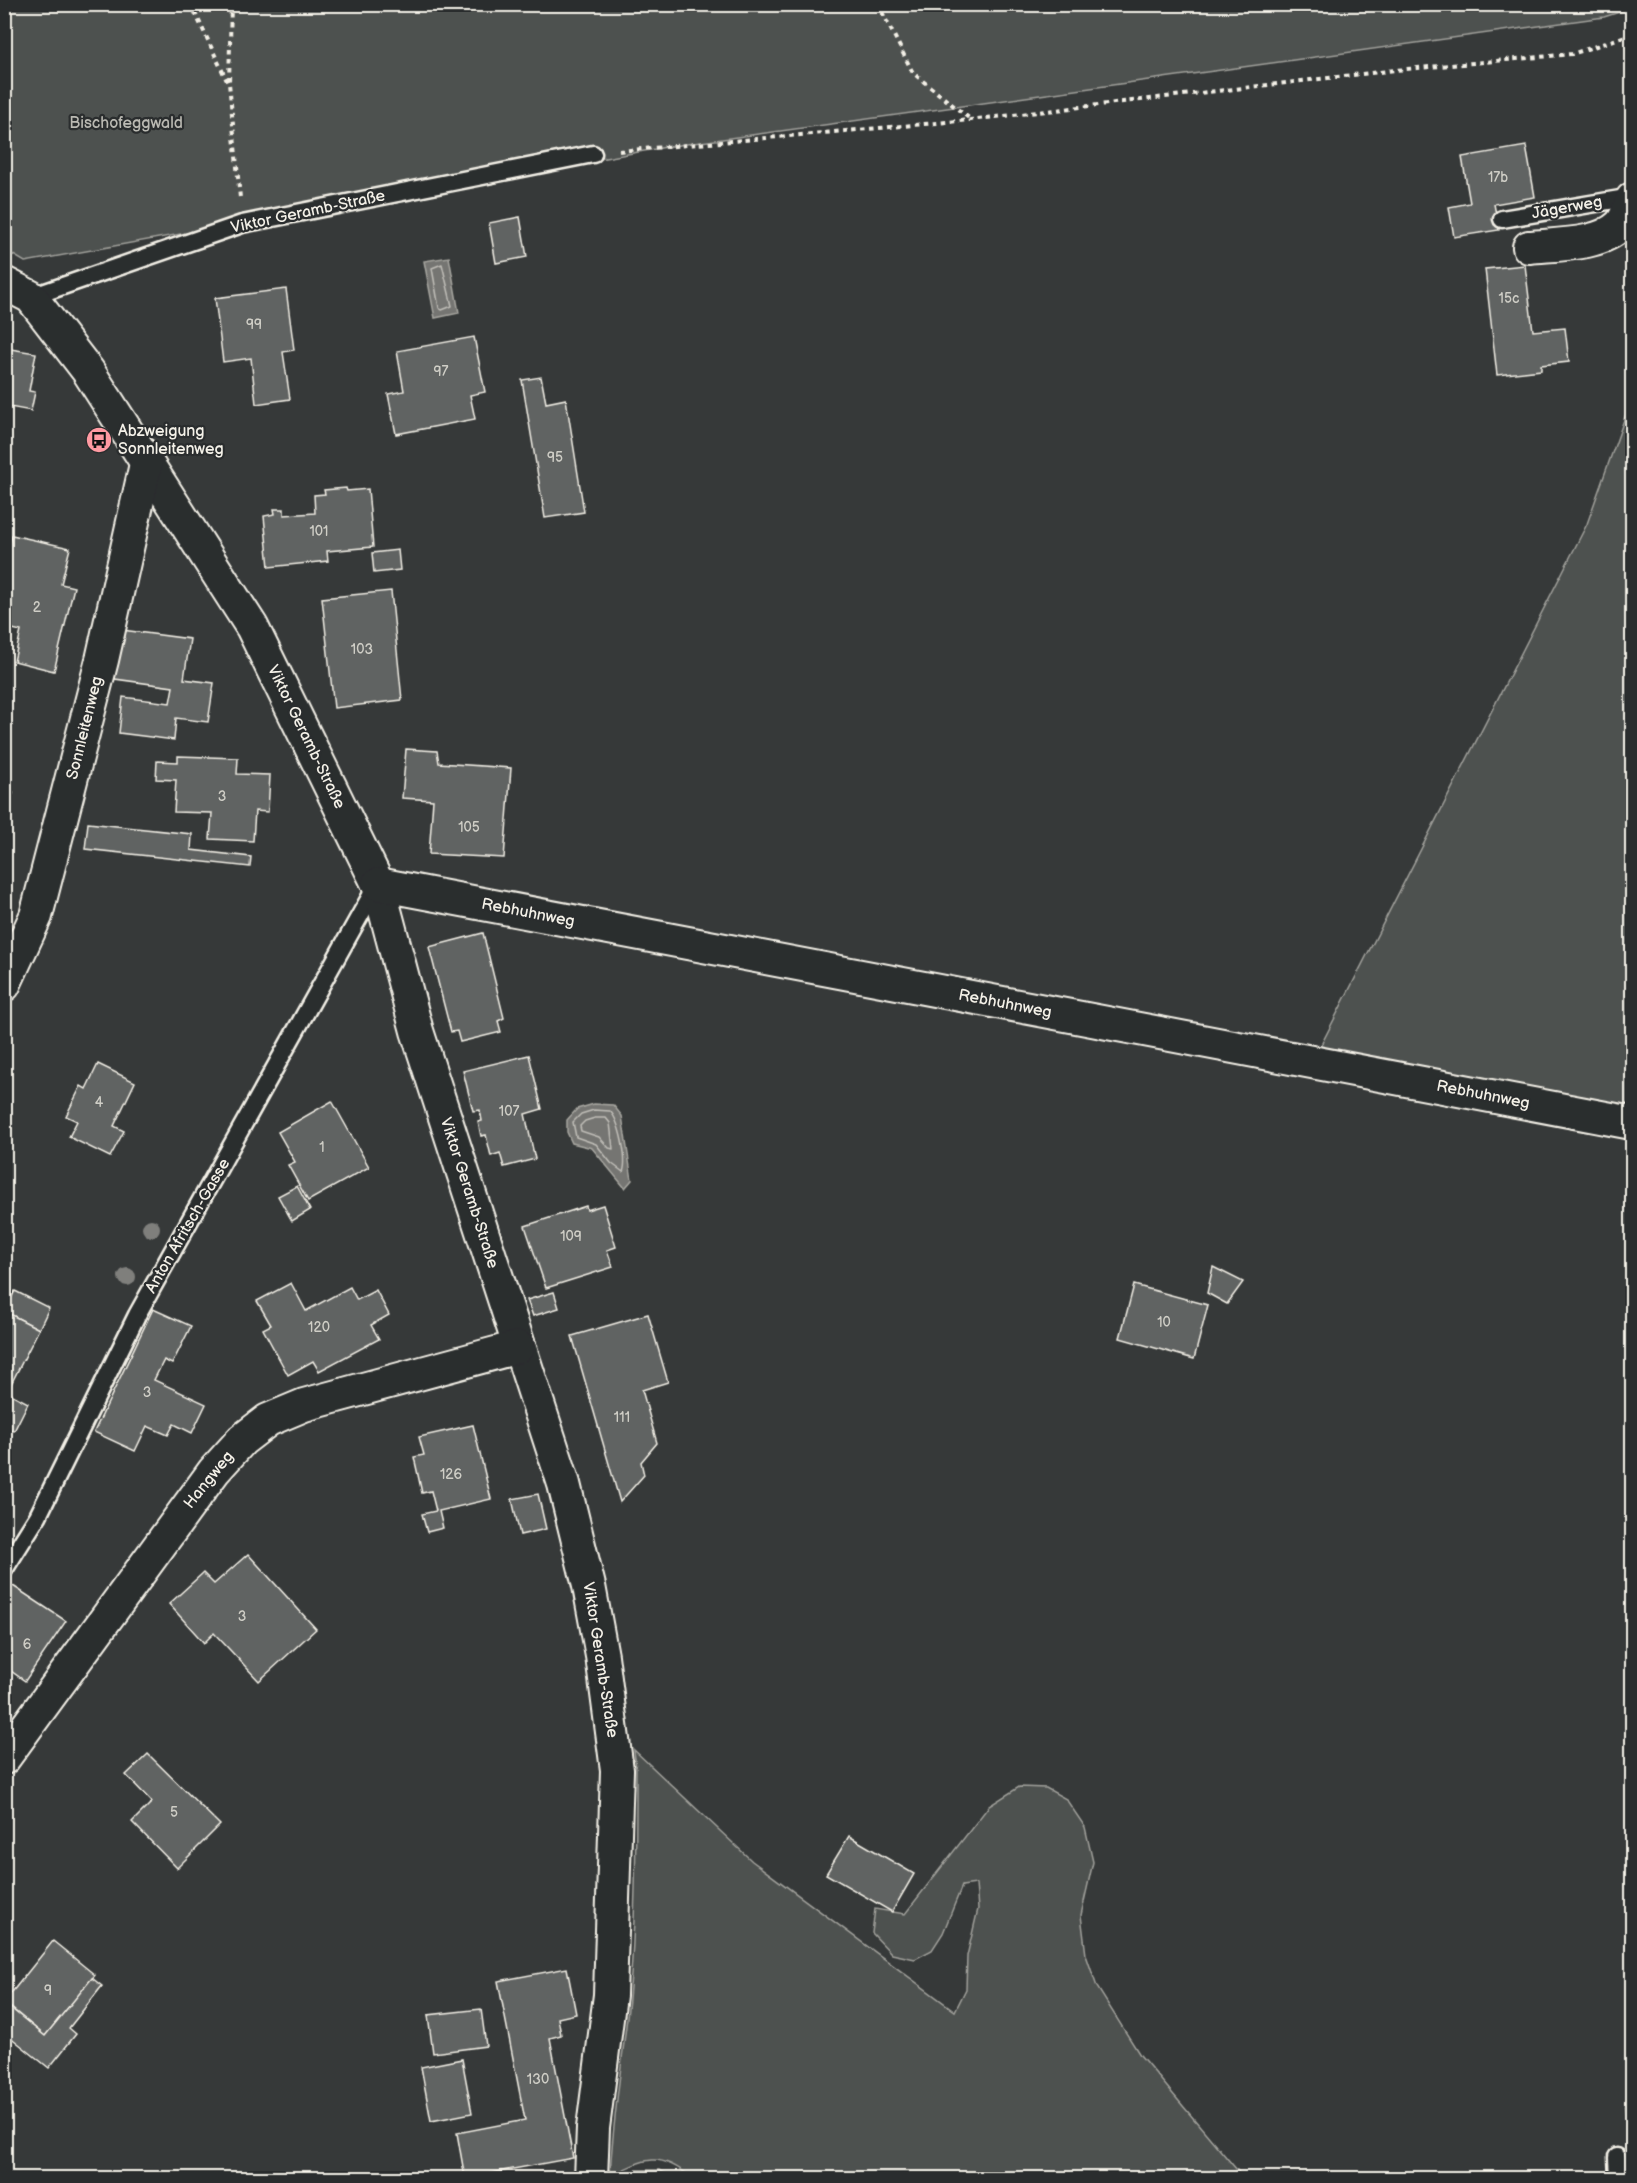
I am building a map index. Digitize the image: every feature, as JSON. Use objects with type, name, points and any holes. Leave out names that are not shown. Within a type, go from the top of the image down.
[{"type":"street","name":"Jägerweg","points":[[1529,247],[1594,239],[1612,232],[1622,223],[1632,198]]},
{"type":"street","name":"Viktor Geramb-Straße","points":[[18,290],[88,371],[252,627],[378,884],[417,1031],[564,1484],[589,1586],[604,1666],[617,1770],[610,1995],[593,2128],[591,2178]]},
{"type":"street","name":"Sonnleitenweg","points":[[4,985],[36,916],[102,660],[146,464]]},
{"type":"street","name":"Rebhuhnweg","points":[[378,884],[1632,1123]]},
{"type":"street","name":"Hangweg","points":[[4,1758],[214,1471],[242,1440],[268,1420],[304,1405],[518,1347]]},
{"type":"lane","name":"Viktor Geramb-Straße","points":[[18,290],[242,224],[593,154]]},
{"type":"lane","name":"Jägerweg","points":[[1502,219],[1632,198]]},
{"type":"lane","name":"Anton Afritsch-Gasse","points":[[4,1570],[38,1516],[137,1316],[378,884]]},
{"type":"lane","points":[[1617,2157],[1618,2178]]},
{"type":"path","points":[[191,4],[229,83]]},
{"type":"path","points":[[231,4],[229,83],[242,224]]},
{"type":"path","points":[[878,4],[913,73],[970,120]]},
{"type":"path","points":[[593,154],[970,120],[1396,70],[1572,54],[1632,34]]},
{"type":"green space","name":"Bischofeggwald","points":[[5,5],[1632,5],[1632,8],[1604,17],[672,146],[25,262],[5,250]]},
{"type":"green space","points":[[1632,397],[1632,1106],[1320,1047],[1587,524]]},
{"type":"green space","points":[[634,1750],[752,1861],[955,2011],[966,1989],[967,1956],[978,1909],[976,1884],[962,1886],[943,1933],[932,1950],[915,1959],[892,1954],[872,1933],[875,1909],[905,1914],[989,1806],[1019,1787],[1046,1788],[1066,1799],[1085,1827],[1093,1862],[1081,1915],[1086,1955],[1097,1987],[1140,2055],[1242,2176],[1217,2175],[1209,2178],[692,2178],[670,2164],[652,2160],[633,2165],[610,2176],[633,1942],[636,1827]]},
{"type":"green space","points":[[636,2170],[659,2170],[675,2178],[627,2178]]},
{"type":"water","points":[[449,257],[459,313],[435,318],[424,261]]},
{"type":"water","points":[[594,1104],[613,1105],[622,1116],[632,1180],[625,1188],[592,1148],[572,1143],[567,1132],[567,1120],[577,1109]]},
{"type":"building","points":[[1526,146],[1535,197],[1494,204],[1499,230],[1454,237],[1449,207],[1470,203],[1462,157]]},
{"type":"building","points":[[520,217],[527,257],[496,263],[489,223]]},
{"type":"building","points":[[1525,265],[1533,331],[1565,328],[1569,362],[1541,365],[1541,370],[1497,375],[1485,269]]},
{"type":"building","points":[[286,289],[294,350],[283,352],[290,399],[256,404],[251,358],[223,362],[215,298]]},
{"type":"building","points":[[474,337],[485,392],[470,395],[475,419],[396,434],[388,394],[404,391],[397,351]]},
{"type":"building","points":[[4,348],[36,353],[29,391],[35,392],[31,411],[4,406]]},
{"type":"building","points":[[541,377],[546,403],[566,399],[584,512],[545,518],[522,380]]},
{"type":"building","points":[[346,488],[347,491],[368,489],[373,547],[327,551],[328,561],[269,567],[264,516],[275,514],[274,509],[284,509],[284,515],[315,513],[314,495],[325,494],[324,490]]},
{"type":"building","points":[[12,535],[70,548],[61,584],[74,587],[54,671],[14,661],[21,631],[4,627],[4,567]]},
{"type":"building","points":[[398,550],[400,570],[374,573],[372,553]]},
{"type":"building","points":[[391,591],[402,700],[334,708],[322,598]]},
{"type":"building","points":[[122,630],[190,639],[184,679],[214,683],[208,722],[176,718],[174,740],[119,733],[123,697],[170,703],[173,687],[115,679]]},
{"type":"building","points":[[406,749],[437,751],[439,763],[511,768],[504,858],[429,854],[433,800],[402,798]]},
{"type":"building","points":[[178,756],[238,758],[237,774],[270,775],[268,812],[255,811],[253,841],[210,839],[212,813],[174,812],[176,780],[156,779],[157,761],[178,762]]},
{"type":"building","points":[[4,791],[13,793],[4,823]]},
{"type":"building","points":[[88,823],[192,834],[191,850],[251,857],[250,867],[85,849]]},
{"type":"building","points":[[483,933],[504,1018],[498,1021],[501,1032],[460,1042],[457,1031],[451,1032],[429,947]]},
{"type":"building","points":[[529,1055],[542,1109],[525,1114],[535,1159],[504,1167],[500,1153],[491,1156],[486,1135],[481,1136],[478,1122],[482,1121],[480,1110],[473,1111],[463,1071]]},
{"type":"building","points":[[98,1064],[135,1082],[114,1126],[124,1131],[110,1157],[69,1137],[77,1121],[66,1116],[81,1086],[86,1089]]},
{"type":"building","points":[[332,1101],[369,1167],[308,1201],[288,1165],[295,1162],[278,1132]]},
{"type":"building","points":[[297,1186],[310,1210],[292,1221],[278,1196]]},
{"type":"building","points":[[603,1205],[616,1247],[607,1250],[613,1267],[546,1288],[525,1226],[586,1206],[587,1210]]},
{"type":"building","points":[[1213,1267],[1243,1282],[1227,1304],[1207,1293]]},
{"type":"building","points":[[291,1283],[306,1311],[350,1287],[357,1300],[376,1290],[389,1315],[371,1325],[379,1339],[319,1371],[313,1361],[288,1375],[263,1329],[271,1325],[257,1301]]},
{"type":"building","points":[[1134,1285],[1208,1305],[1194,1359],[1120,1338]]},
{"type":"building","points":[[15,1291],[49,1308],[39,1329],[4,1311]]},
{"type":"building","points":[[554,1292],[559,1308],[533,1316],[527,1300]]},
{"type":"building","points":[[153,1309],[191,1326],[172,1364],[164,1360],[154,1380],[206,1404],[192,1433],[174,1424],[168,1435],[147,1426],[135,1451],[94,1432]]},
{"type":"building","points":[[4,1311],[39,1329],[7,1392],[28,1403],[14,1431],[4,1426]]},
{"type":"building","points":[[648,1314],[668,1382],[642,1390],[657,1443],[641,1462],[644,1475],[620,1502],[572,1336]]},
{"type":"building","points":[[473,1425],[491,1499],[439,1511],[443,1528],[427,1532],[422,1514],[436,1511],[431,1491],[422,1493],[414,1457],[424,1455],[419,1437]]},
{"type":"building","points":[[538,1494],[546,1529],[520,1535],[512,1499]]},
{"type":"building","points":[[248,1554],[316,1629],[259,1681],[214,1633],[204,1643],[169,1604],[203,1573],[214,1584]]},
{"type":"building","points":[[10,1584],[66,1621],[25,1681],[4,1666],[4,1591]]},
{"type":"building","points":[[148,1754],[220,1825],[177,1868],[132,1822],[152,1802],[126,1775]]},
{"type":"building","points":[[849,1836],[914,1874],[892,1912],[826,1874]]},
{"type":"building","points":[[53,1941],[95,1975],[45,2036],[4,2002]]},
{"type":"building","points":[[567,1968],[576,2014],[558,2018],[561,2035],[550,2038],[573,2158],[465,2178],[457,2133],[525,2120],[498,1981]]},
{"type":"building","points":[[92,1978],[102,1986],[69,2028],[76,2034],[49,2068],[4,2032],[4,2011],[8,2006],[45,2036]]},
{"type":"building","points":[[481,2009],[486,2046],[433,2053],[428,2015]]},
{"type":"building","points":[[462,2059],[472,2113],[431,2121],[421,2067]]},
{"type":"building","points":[[1632,2105],[1632,2166],[1630,2166],[1625,2106]]},
{"type":"place","name":"Abzweigung Sonnleitenweg","points":[[99,440]]}]
